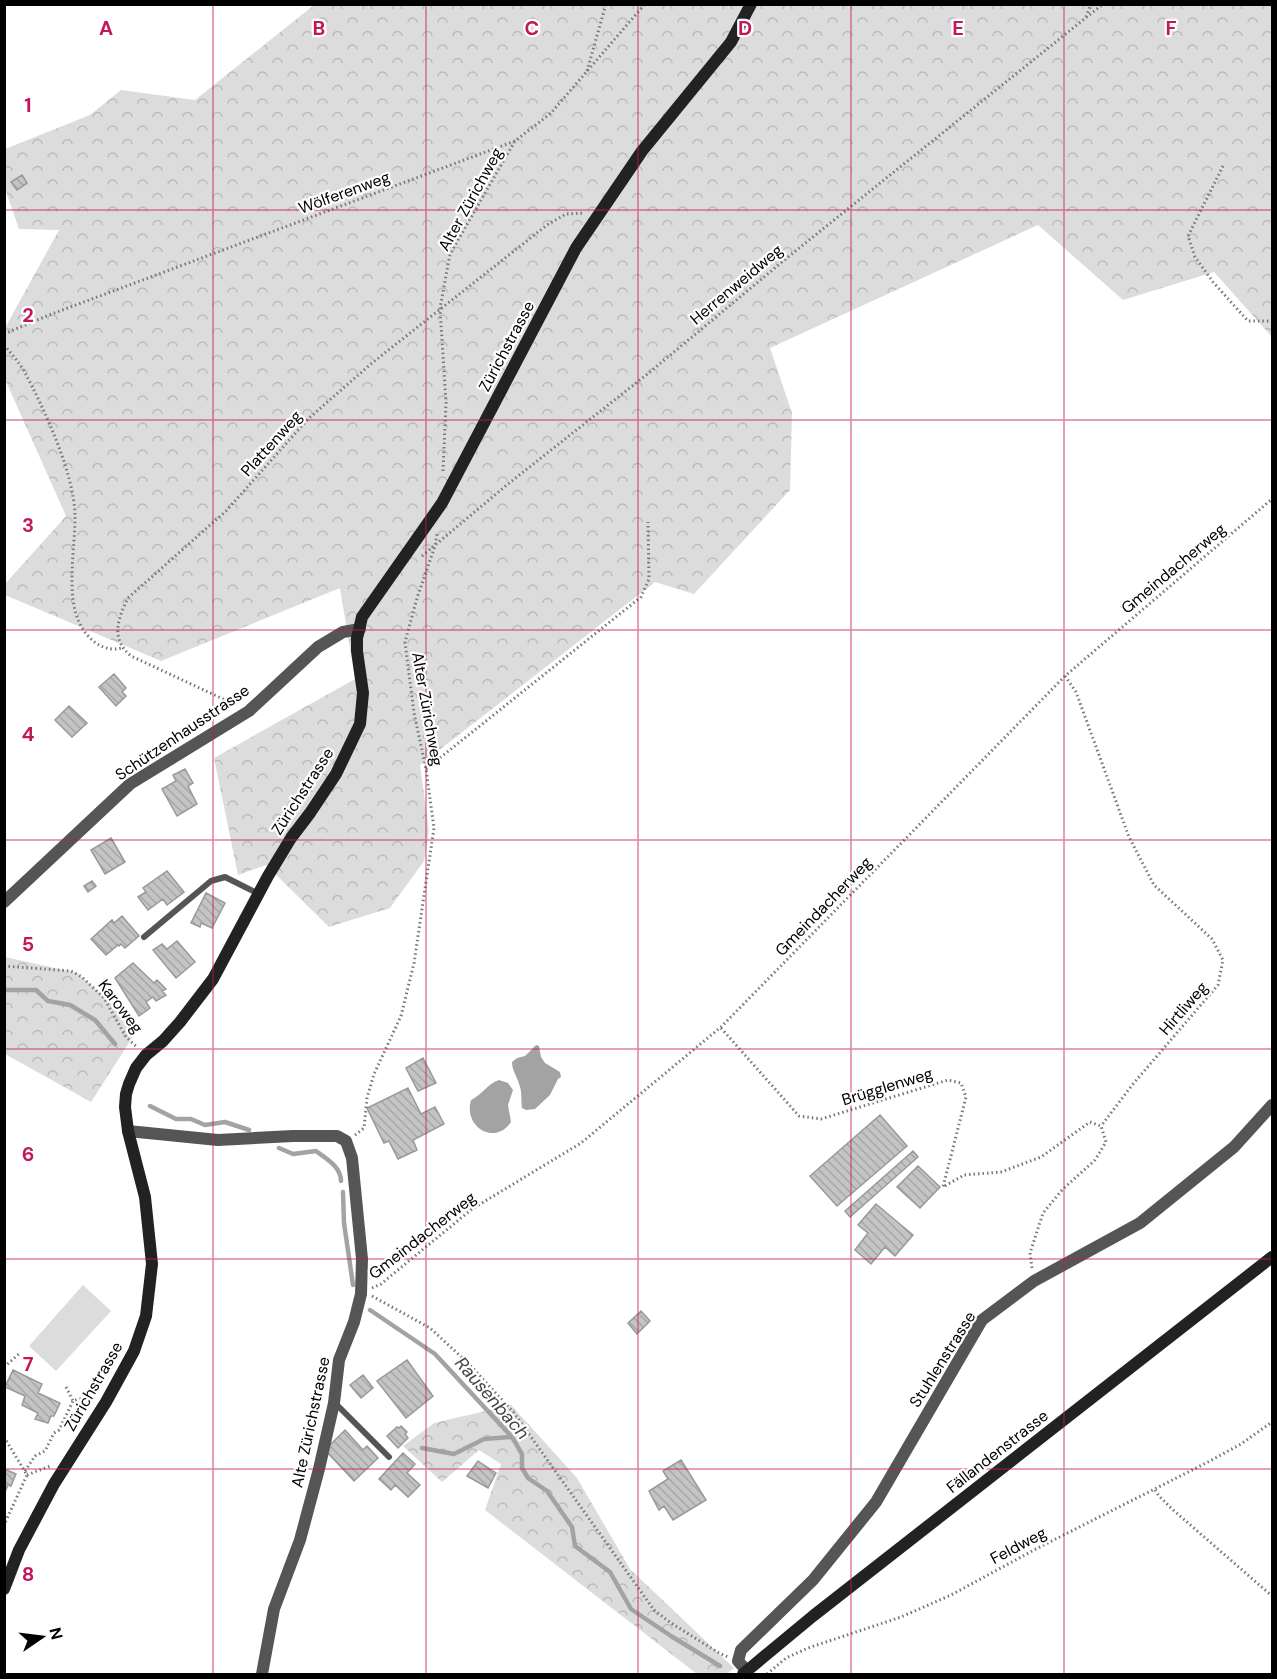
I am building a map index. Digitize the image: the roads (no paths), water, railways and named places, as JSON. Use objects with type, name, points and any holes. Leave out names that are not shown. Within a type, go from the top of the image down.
[{"type":"street","name":"Zürichstrasse","points":[[4,1590],[19,1550],[54,1484],[134,1351],[146,1316],[152,1264],[145,1197],[128,1131],[126,1094],[136,1068],[180,1022],[213,979],[291,838],[336,774],[360,724],[363,693],[357,638],[362,617],[442,503],[576,248],[642,151],[730,42],[751,4]]},
{"type":"street","name":"Schützenhausstrasse","points":[[4,902],[130,784],[249,711],[318,646],[343,632],[360,629]]},
{"type":"street","name":"Stuhlenstrasse","points":[[745,1673],[738,1661],[741,1650],[813,1580],[876,1502],[982,1320],[1034,1281],[1140,1223],[1234,1147],[1272,1105]]},
{"type":"street","name":"Alte Zürichstrasse","points":[[128,1131],[218,1140],[337,1136],[346,1142],[352,1158],[362,1259],[361,1294],[354,1322],[339,1360],[334,1403],[300,1540],[274,1608],[262,1674]]},
{"type":"street","name":"Fällandenstrasse","points":[[745,1673],[813,1616],[1272,1257]]},
{"type":"lane","points":[[144,937],[211,881],[225,878],[258,894]]},
{"type":"lane","points":[[334,1403],[388,1457]]},
{"type":"waterway","name":"Rausenbach","points":[[4,990],[36,990],[48,1001],[70,1005],[95,1020],[115,1044]]},
{"type":"waterway","name":"Rausenbach","points":[[150,1106],[176,1119],[191,1119],[205,1125],[225,1122],[249,1130]]},
{"type":"waterway","name":"Rausenbach","points":[[279,1148],[293,1154],[316,1151],[336,1167],[341,1181]]},
{"type":"waterway","name":"Rausenbach","points":[[343,1192],[344,1223],[353,1285]]},
{"type":"waterway","name":"Rausenbach","points":[[370,1310],[435,1354],[512,1437],[522,1454],[522,1468],[528,1478],[547,1491],[572,1527],[575,1546],[610,1572],[631,1609],[720,1666]]},
{"type":"waterway","points":[[422,1448],[454,1454],[484,1439],[511,1437]]}]
